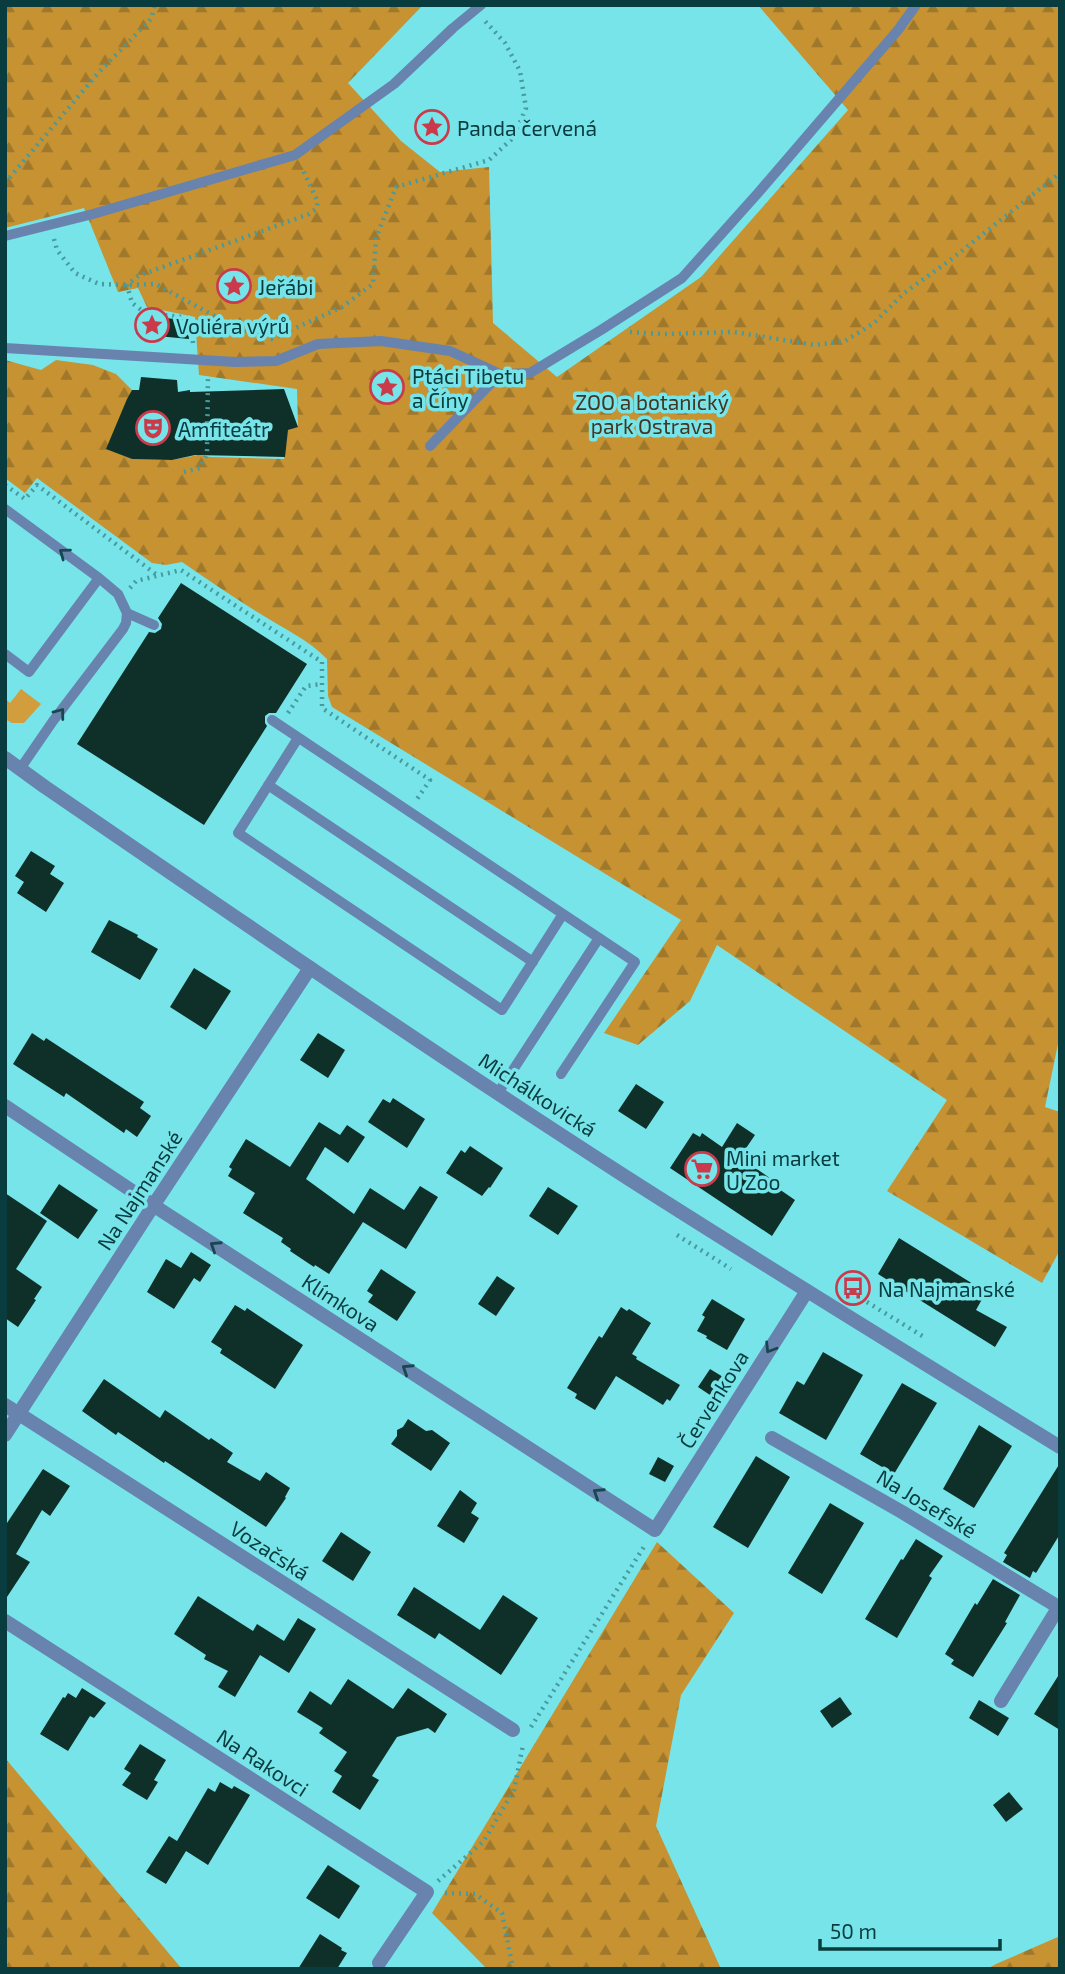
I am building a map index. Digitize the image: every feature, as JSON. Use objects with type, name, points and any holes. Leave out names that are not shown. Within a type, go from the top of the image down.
[{"type":"street","name":"Michálkovická","points":[[5,758],[310,968],[498,1093],[636,1183],[1060,1447]]},
{"type":"street","name":"Na Najmanské","points":[[5,1435],[310,968]]},
{"type":"street","name":"Klímkova","points":[[5,1106],[153,1206],[655,1530]]},
{"type":"street","name":"Červenkova","points":[[655,1530],[807,1290]]},
{"type":"street","name":"Vozačská","points":[[5,1405],[513,1730]]},
{"type":"street","name":"Na Josefské","points":[[772,1438],[902,1512],[1059,1607],[1001,1701]]},
{"type":"street","name":"Na Rakovci","points":[[5,1621],[427,1892]]},
{"type":"street","points":[[379,1963],[427,1892]]},
{"type":"lane","points":[[5,348],[208,361],[276,361],[318,344],[381,341],[450,351],[500,374],[530,373],[682,278],[767,183],[898,30],[916,5]]},
{"type":"lane","points":[[5,236],[93,214],[295,155],[394,84],[477,8]]},
{"type":"lane","points":[[430,446],[500,374]]},
{"type":"lane","points":[[5,509],[118,594],[127,613],[123,629],[20,769]]},
{"type":"lane","points":[[5,654],[29,672],[99,578]]},
{"type":"lane","points":[[127,613],[154,625]]},
{"type":"lane","points":[[272,720],[635,962],[561,1074]]},
{"type":"lane","points":[[298,738],[238,833],[502,1010],[563,914]]},
{"type":"lane","points":[[268,785],[533,962]]},
{"type":"lane","points":[[498,1093],[599,938]]},
{"type":"path","points":[[5,183],[99,72],[151,19],[155,5]]},
{"type":"path","points":[[49,225],[57,250],[75,273],[99,284],[156,284],[237,329],[271,339],[342,307],[373,284],[376,238],[396,187],[489,160],[514,137],[526,108],[520,71],[505,43],[477,8]]},
{"type":"path","points":[[127,285],[138,276],[272,229],[316,209],[318,202],[295,155]]},
{"type":"path","points":[[601,330],[663,334],[734,332],[815,345],[845,341],[874,323],[904,293],[1060,173]]},
{"type":"path","points":[[127,285],[132,303],[145,313],[191,318],[195,360]]},
{"type":"path","points":[[184,472],[200,468],[207,454],[208,361]]},
{"type":"path","points":[[5,485],[25,499],[37,485],[158,576]]},
{"type":"path","points":[[121,599],[136,581],[181,570],[322,662],[323,708],[430,780],[409,811]]},
{"type":"path","points":[[300,696],[306,686],[322,684]]},
{"type":"path","points":[[673,1232],[731,1269]]},
{"type":"path","points":[[849,1290],[924,1337]]},
{"type":"path","points":[[427,1892],[483,1842],[514,1790],[525,1737],[655,1530]]},
{"type":"path","points":[[427,1892],[475,1894],[502,1913],[513,1969]]},
{"type":"shaded area","points":[[21,689],[41,704],[24,723],[12,723],[5,719],[5,699],[10,703]]},
{"type":"green space","name":"ZOO a botanický park Ostrava","points":[[5,5],[423,5],[348,83],[401,141],[440,172],[489,167],[493,323],[557,377],[701,277],[848,110],[758,5],[1060,5],[1060,1034],[1045,1107],[1060,1112],[1060,1250],[1042,1283],[887,1191],[947,1100],[717,945],[690,1001],[638,1045],[604,1033],[681,920],[332,707],[328,696],[327,659],[303,640],[182,562],[166,565],[152,563],[37,478],[25,493],[5,478],[5,360],[41,370],[56,360],[93,365],[116,374],[132,390],[107,448],[132,459],[172,460],[198,455],[284,459],[286,431],[298,426],[297,389],[199,375],[195,317],[147,307],[138,288],[118,292],[84,208],[5,228]]},
{"type":"green space","points":[[657,1542],[734,1613],[681,1695],[656,1826],[721,1969],[487,1969],[432,1913]]},
{"type":"green space","points":[[5,1758],[182,1969],[5,1969]]},
{"type":"green space","points":[[1060,1936],[1060,1969],[987,1969],[996,1964]]},
{"type":"building","points":[[143,316],[186,320],[189,339],[136,334]]},
{"type":"building","points":[[141,377],[177,380],[178,392],[284,389],[298,427],[288,430],[285,457],[195,455],[172,460],[132,459],[106,449],[132,390],[139,390]]},
{"type":"building","points":[[181,583],[307,664],[276,713],[265,716],[267,726],[204,825],[77,744],[149,632],[155,633],[161,629],[162,624],[158,618]]},
{"type":"building","points":[[31,851],[55,866],[50,874],[64,883],[46,912],[17,893],[24,882],[15,876]]},
{"type":"building","points":[[109,920],[158,949],[140,980],[91,952]]},
{"type":"building","points":[[194,968],[231,991],[206,1030],[170,1007]]},
{"type":"building","points":[[32,1033],[44,1041],[46,1038],[144,1102],[140,1108],[151,1116],[137,1137],[126,1129],[124,1133],[66,1093],[64,1097],[13,1064]]},
{"type":"building","points":[[318,1033],[345,1050],[328,1078],[300,1060]]},
{"type":"building","points":[[636,1084],[664,1102],[646,1129],[618,1111]]},
{"type":"building","points":[[393,1098],[425,1119],[407,1148],[368,1122],[383,1099],[390,1103]]},
{"type":"building","points":[[319,1122],[340,1135],[347,1125],[365,1137],[348,1163],[325,1147],[306,1179],[354,1214],[370,1188],[404,1210],[420,1186],[438,1197],[406,1249],[363,1222],[329,1274],[290,1251],[291,1249],[281,1242],[283,1238],[243,1213],[255,1193],[228,1176],[232,1169],[229,1167],[246,1139],[290,1167]]},
{"type":"building","points":[[737,1123],[755,1135],[740,1157],[781,1186],[779,1189],[795,1200],[772,1236],[670,1168],[693,1133],[700,1137],[702,1133],[722,1147]]},
{"type":"building","points":[[470,1146],[503,1168],[482,1196],[446,1173],[461,1150],[465,1153]]},
{"type":"building","points":[[59,1184],[98,1210],[78,1239],[40,1213]]},
{"type":"building","points":[[548,1187],[578,1206],[558,1235],[529,1216]]},
{"type":"building","points":[[5,1193],[47,1221],[16,1269],[42,1287],[18,1327],[5,1318]]},
{"type":"building","points":[[899,1238],[986,1292],[976,1310],[1007,1327],[995,1347],[878,1274]]},
{"type":"building","points":[[191,1252],[211,1265],[200,1282],[194,1278],[174,1309],[147,1292],[166,1259],[181,1268]]},
{"type":"building","points":[[381,1269],[416,1292],[397,1321],[368,1302],[373,1295],[367,1291]]},
{"type":"building","points":[[497,1276],[515,1288],[496,1316],[478,1304]]},
{"type":"building","points":[[712,1299],[745,1319],[727,1350],[697,1331],[705,1317],[702,1315]]},
{"type":"building","points":[[235,1305],[245,1311],[247,1308],[303,1345],[275,1389],[220,1353],[222,1349],[211,1342]]},
{"type":"building","points":[[621,1307],[651,1323],[632,1354],[680,1385],[670,1401],[667,1399],[663,1405],[616,1376],[595,1410],[575,1398],[577,1394],[567,1388],[599,1336],[602,1338]]},
{"type":"building","points":[[823,1352],[863,1375],[826,1440],[779,1413],[797,1381],[804,1385]]},
{"type":"building","points":[[710,1369],[728,1380],[716,1399],[698,1387]]},
{"type":"building","points":[[104,1379],[160,1418],[165,1410],[209,1440],[211,1438],[233,1453],[227,1462],[260,1481],[266,1472],[290,1488],[266,1527],[118,1432],[116,1435],[82,1411]]},
{"type":"building","points":[[902,1383],[937,1403],[894,1474],[860,1454]]},
{"type":"building","points":[[408,1419],[426,1431],[432,1430],[450,1443],[431,1471],[391,1444],[397,1436],[397,1430],[403,1427]]},
{"type":"building","points":[[979,1425],[1012,1446],[974,1508],[943,1489]]},
{"type":"building","points":[[756,1456],[790,1477],[748,1548],[713,1527]]},
{"type":"building","points":[[658,1457],[674,1466],[665,1482],[649,1474]]},
{"type":"building","points":[[1060,1463],[1060,1534],[1036,1573],[1033,1571],[1030,1578],[1003,1562],[1007,1555],[1004,1553]]},
{"type":"building","points":[[43,1469],[70,1486],[50,1516],[42,1510],[16,1554],[30,1562],[5,1600],[5,1526]]},
{"type":"building","points":[[460,1490],[477,1503],[471,1513],[479,1518],[464,1543],[437,1526]]},
{"type":"building","points":[[830,1503],[864,1523],[822,1594],[788,1573]]},
{"type":"building","points":[[341,1532],[371,1552],[353,1581],[322,1561]]},
{"type":"building","points":[[916,1539],[943,1556],[929,1576],[932,1578],[897,1638],[865,1619]]},
{"type":"building","points":[[993,1579],[1020,1595],[1005,1622],[1007,1623],[973,1677],[951,1664],[954,1660],[945,1654],[975,1603],[977,1605]]},
{"type":"building","points":[[414,1587],[480,1630],[503,1595],[538,1618],[501,1675],[439,1633],[435,1639],[397,1615]]},
{"type":"building","points":[[198,1596],[253,1631],[257,1624],[284,1641],[298,1618],[316,1629],[289,1673],[260,1655],[235,1697],[218,1687],[228,1671],[204,1659],[206,1655],[174,1634]]},
{"type":"building","points":[[1060,1673],[1060,1730],[1034,1714]]},
{"type":"building","points":[[348,1679],[393,1709],[408,1688],[447,1714],[435,1733],[428,1728],[397,1737],[372,1776],[379,1780],[360,1810],[332,1792],[342,1776],[334,1771],[347,1752],[319,1733],[323,1728],[297,1712],[310,1691],[331,1705]]},
{"type":"building","points":[[82,1688],[106,1703],[94,1718],[90,1716],[68,1751],[40,1734],[63,1697],[68,1693],[76,1698]]},
{"type":"building","points":[[840,1697],[852,1714],[832,1728],[820,1711]]},
{"type":"building","points":[[979,1700],[1009,1718],[998,1736],[969,1718]]},
{"type":"building","points":[[140,1744],[166,1760],[154,1780],[158,1782],[147,1800],[122,1785],[131,1773],[124,1769]]},
{"type":"building","points":[[220,1782],[250,1795],[208,1865],[186,1851],[166,1884],[146,1872],[169,1836],[177,1841],[208,1788],[215,1792]]},
{"type":"building","points":[[1009,1792],[1023,1809],[1006,1822],[993,1805]]},
{"type":"building","points":[[328,1865],[360,1886],[339,1919],[306,1898]]},
{"type":"building","points":[[320,1934],[347,1953],[337,1969],[298,1969]]},
{"type":"place","name":"Panda červená","points":[[432,127]]},
{"type":"place","name":"Jeřábi","points":[[234,286]]},
{"type":"place","name":"Voliéra výrů","points":[[152,325]]},
{"type":"place","name":"Ptáci Tibetu a Číny","points":[[387,387]]},
{"type":"place","name":"Amfiteátr","points":[[153,428]]},
{"type":"place","name":"Mini market U Zoo","points":[[702,1169]]},
{"type":"place","name":"Na Najmanské","points":[[853,1288]]}]
